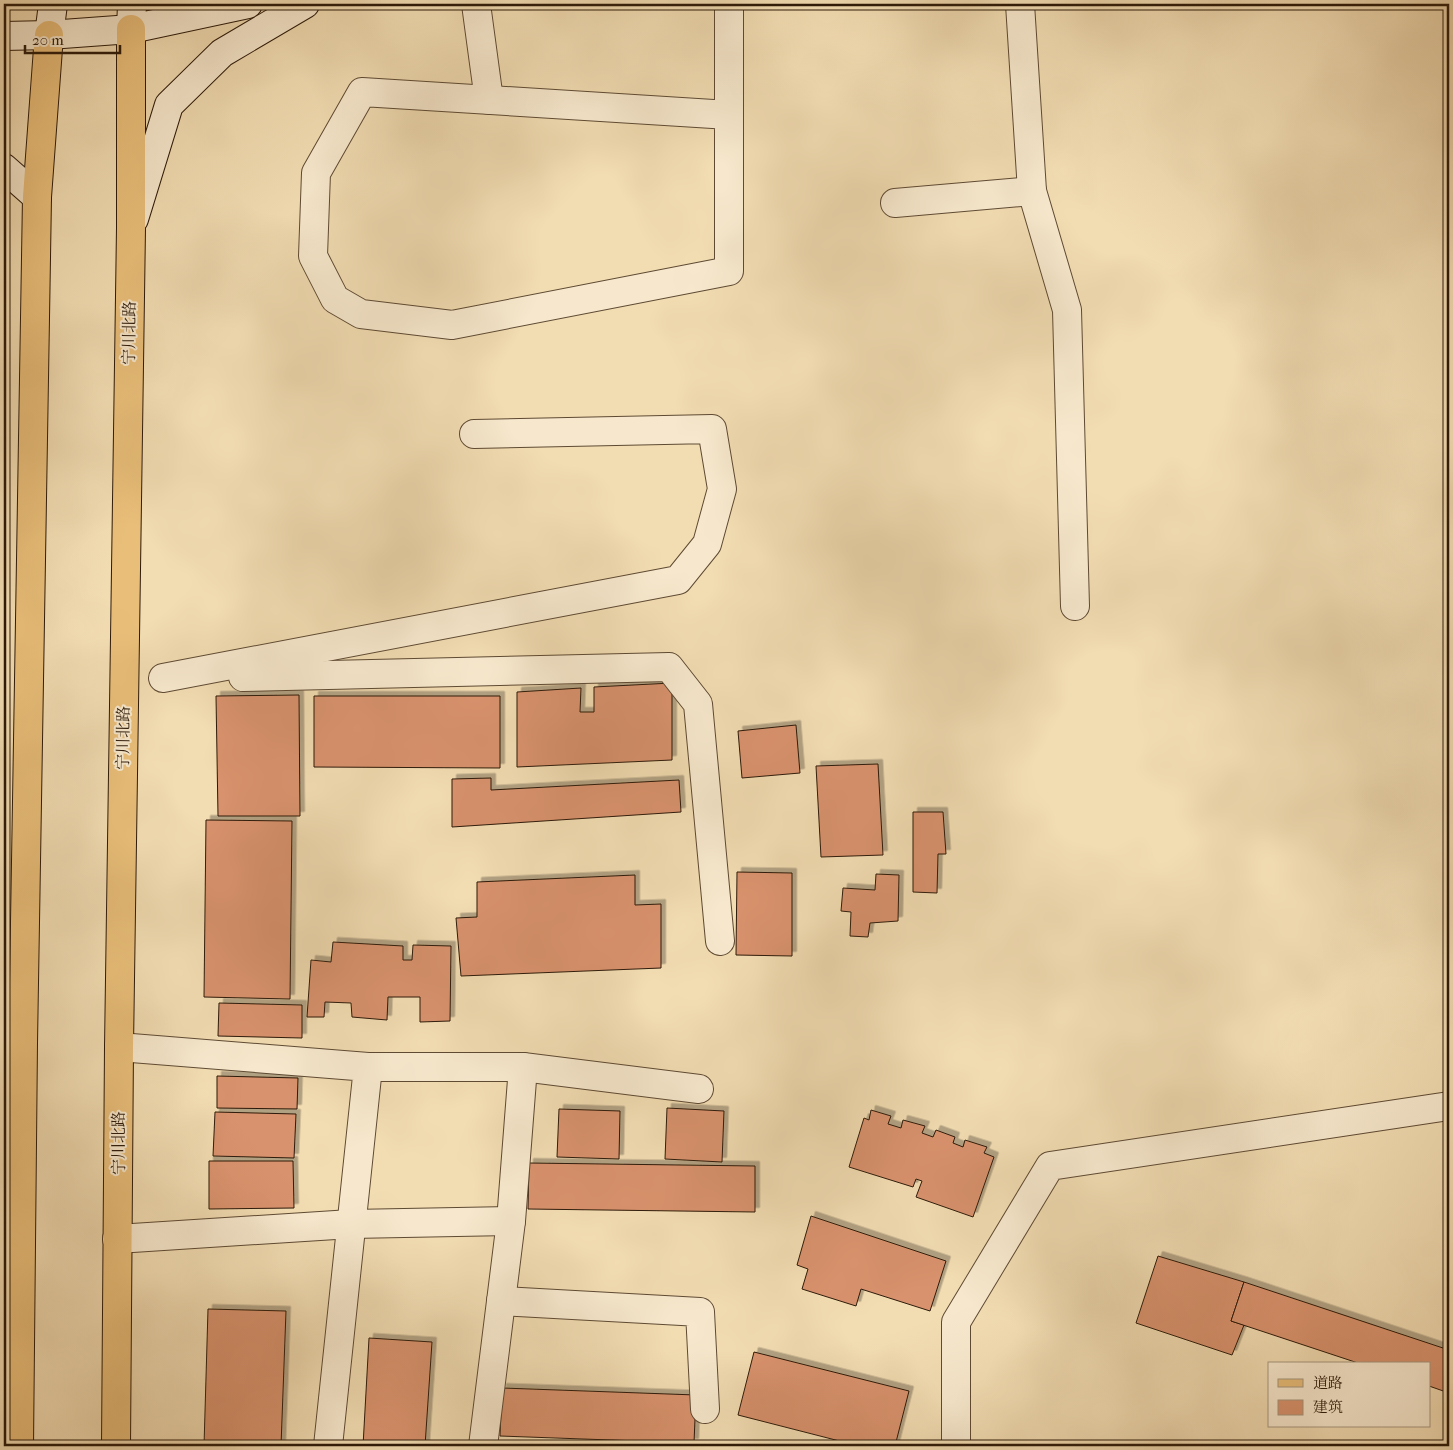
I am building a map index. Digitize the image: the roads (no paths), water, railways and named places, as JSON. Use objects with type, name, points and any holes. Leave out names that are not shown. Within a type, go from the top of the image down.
[{"type":"main road","name":"宁川北路","points":[[116,1446],[119,1047],[131,228],[131,17]]},
{"type":"main road","points":[[19,1446],[37,197],[49,35]]},
{"type":"street","points":[[49,35],[53,4]]},
{"type":"street","points":[[4,36],[49,35],[131,17],[248,4]]},
{"type":"street","points":[[131,228],[169,105],[222,53],[305,4]]},
{"type":"street","points":[[476,4],[489,100]]},
{"type":"street","points":[[729,4],[729,115],[729,271],[452,325],[361,314],[335,299],[313,256],[316,173],[362,92],[729,115]]},
{"type":"street","points":[[1020,4],[1032,191],[1067,310],[1076,606]]},
{"type":"street","points":[[4,168],[37,197]]},
{"type":"street","points":[[895,203],[1032,191]]},
{"type":"street","points":[[163,678],[678,580],[707,544],[722,489],[712,429],[474,434]]},
{"type":"street","points":[[124,680],[669,667],[698,704],[720,941]]},
{"type":"street","points":[[119,1047],[368,1067],[523,1067],[699,1089]]},
{"type":"street","points":[[328,1446],[368,1067]]},
{"type":"street","points":[[483,1446],[510,1221],[523,1067]]},
{"type":"street","points":[[956,1446],[956,1322],[1050,1166],[1449,1106]]},
{"type":"street","points":[[117,1240],[352,1224],[510,1221]]},
{"type":"street","points":[[500,1301],[700,1312],[705,1409]]}]
